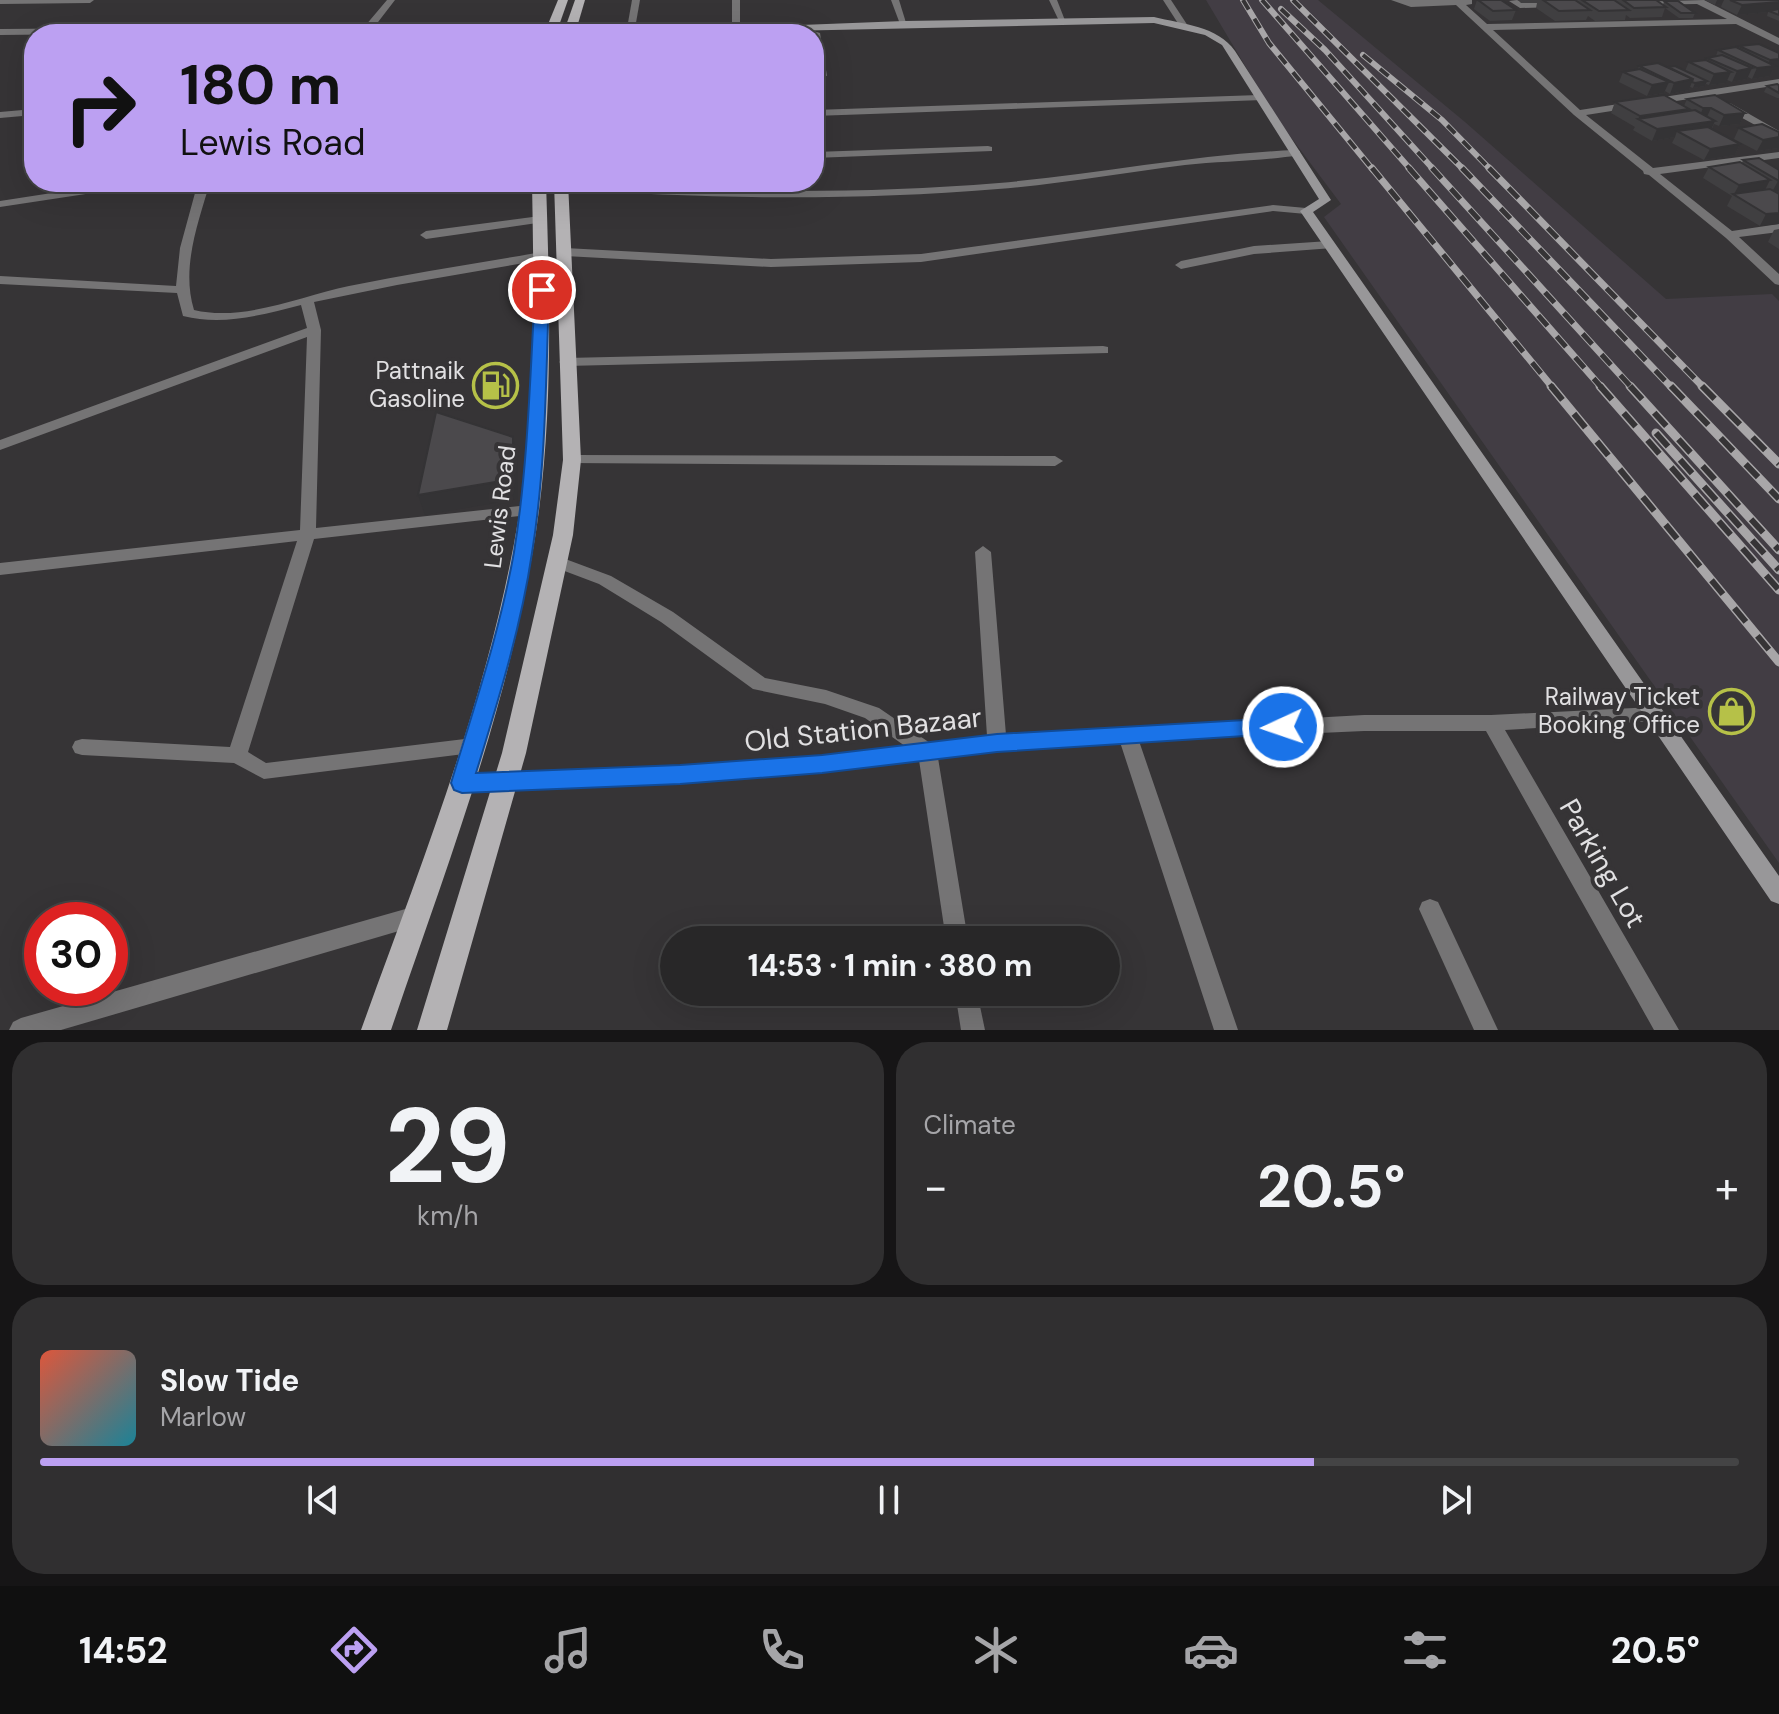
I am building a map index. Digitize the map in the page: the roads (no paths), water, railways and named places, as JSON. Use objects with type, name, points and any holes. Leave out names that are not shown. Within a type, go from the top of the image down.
[{"type":"main road","points":[[553,24],[563,0]]},
{"type":"main road","points":[[572,24],[580,0]]},
{"type":"main road","name":"Lewis Road","points":[[376,1030],[462,783],[510,616],[535,457],[542,290],[539,192]]},
{"type":"main road","points":[[432,1030],[508,781],[560,563],[572,460],[561,192]]},
{"type":"main road","points":[[542,290],[565,286]]},
{"type":"street","points":[[0,1],[90,0]]},
{"type":"street","points":[[372,24],[391,0]]},
{"type":"street","points":[[632,24],[636,0]]},
{"type":"street","points":[[736,0],[736,24]]},
{"type":"street","points":[[895,0],[904,24]]},
{"type":"street","points":[[1053,0],[1063,21]]},
{"type":"street","points":[[1167,0],[1184,26]]},
{"type":"street","points":[[1395,0],[1411,4],[1487,2]]},
{"type":"street","points":[[1624,3],[1698,0],[1779,42]]},
{"type":"street","points":[[1500,1],[1564,4]]},
{"type":"street","points":[[1515,2],[1545,25]]},
{"type":"street","points":[[1459,3],[1578,113],[1730,235],[1779,281]]},
{"type":"street","points":[[824,27],[1154,20],[1167,24]]},
{"type":"street","points":[[1487,27],[1737,21]]},
{"type":"street","points":[[565,252],[771,263],[921,258],[1273,208],[1306,211],[1325,200],[1225,43],[1208,33],[1167,24],[824,33]]},
{"type":"street","points":[[0,32],[24,32]]},
{"type":"street","points":[[1578,113],[1779,82]]},
{"type":"street","points":[[1707,94],[1779,135]]},
{"type":"street","points":[[824,113],[1259,98]]},
{"type":"street","points":[[0,115],[24,113]]},
{"type":"street","points":[[824,155],[988,149]]},
{"type":"street","points":[[824,191],[1000,186],[1244,154],[1296,153]]},
{"type":"street","points":[[1648,172],[1779,155]]},
{"type":"street","points":[[0,204],[79,192]]},
{"type":"street","points":[[201,192],[188,242],[183,290],[188,313],[197,317],[307,302],[347,290],[542,256]]},
{"type":"street","points":[[643,192],[806,192]]},
{"type":"street","points":[[1306,211],[1779,894]]},
{"type":"street","points":[[426,235],[540,220]]},
{"type":"street","points":[[1730,235],[1779,228]]},
{"type":"street","points":[[1181,265],[1254,250],[1329,245]]},
{"type":"street","points":[[0,280],[183,290]]},
{"type":"street","points":[[237,755],[308,534],[314,330],[307,302]]},
{"type":"street","points":[[0,445],[314,330]]},
{"type":"street","points":[[566,362],[1103,350]]},
{"type":"street","points":[[572,460],[1055,461]]},
{"type":"street","points":[[0,569],[529,510]]},
{"type":"street","points":[[983,552],[997,743]]},
{"type":"street","points":[[560,563],[605,580],[667,617],[760,684],[826,697],[872,713],[927,751],[955,926]]},
{"type":"street","name":"Old Station Bazaar","points":[[462,783],[680,775],[822,764],[997,743],[1127,734],[1364,723],[1491,723],[1654,714]]},
{"type":"street","name":"Parking Lot","points":[[1491,723],[1667,1030]]},
{"type":"street","points":[[1127,734],[1226,1030]]},
{"type":"street","points":[[82,747],[237,755],[264,771],[473,746]]},
{"type":"street","points":[[1430,909],[1486,1030]]},
{"type":"street","points":[[21,1030],[416,916]]},
{"type":"street","points":[[969,1006],[973,1030]]},
{"type":"railway","points":[[1243,0],[1269,43],[1373,170]]},
{"type":"railway","points":[[1262,0],[1411,170]]},
{"type":"railway","points":[[1293,0],[1462,168]]},
{"type":"railway","points":[[1281,9],[1325,50],[1434,170]]},
{"type":"railway","points":[[1363,55],[1442,120],[1491,170]]},
{"type":"railway","points":[[1372,168],[1553,388]]},
{"type":"railway","points":[[1409,168],[1602,388]]},
{"type":"railway","points":[[1432,168],[1632,388]]},
{"type":"railway","points":[[1462,168],[1672,388]]},
{"type":"railway","points":[[1489,168],[1704,388]]},
{"type":"railway","points":[[1551,386],[1779,662]]},
{"type":"railway","points":[[1600,386],[1779,590]]},
{"type":"railway","points":[[1630,386],[1779,550]]},
{"type":"railway","points":[[1671,386],[1779,499]]},
{"type":"railway","points":[[1702,386],[1779,464]]},
{"type":"railway","points":[[1656,433],[1779,570]]},
{"type":"place","name":"Pattnaik Gasoline","points":[[496,385]]},
{"type":"place","name":"Railway Ticket Booking Office","points":[[1731,711]]}]
